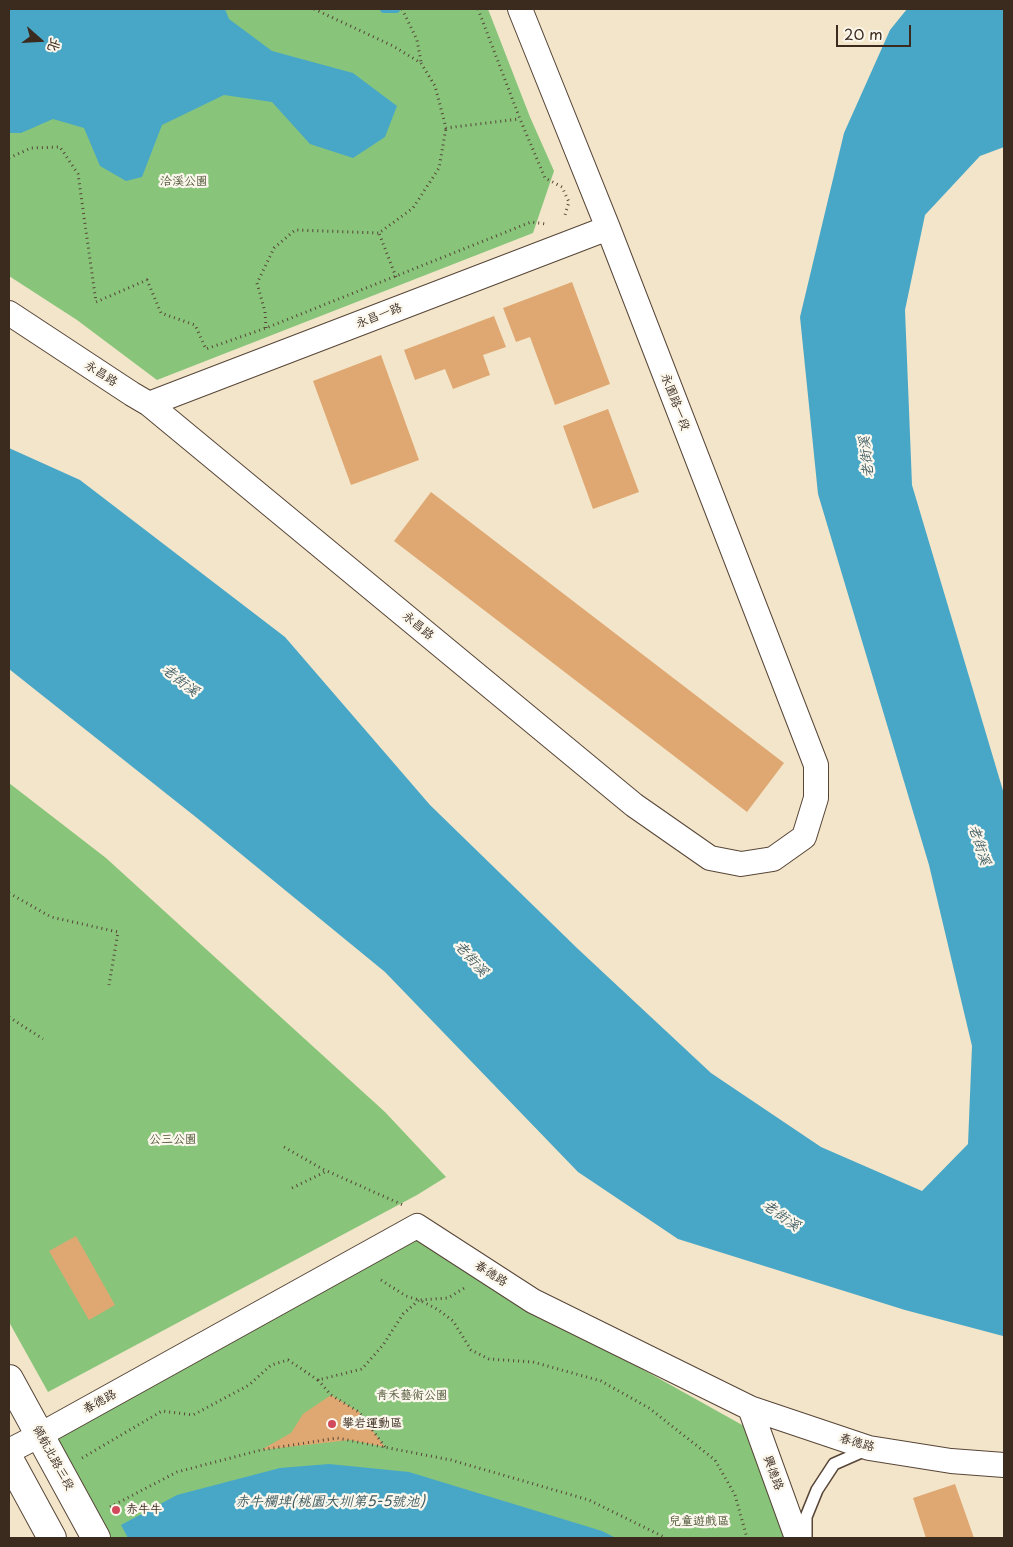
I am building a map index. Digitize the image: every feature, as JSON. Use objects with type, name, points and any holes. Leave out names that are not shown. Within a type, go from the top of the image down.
[{"type":"street","name":"永園路一段","points":[[520,9],[608,228],[816,765],[816,798]]},
{"type":"street","name":"永昌一路","points":[[149,404],[608,228]]},
{"type":"street","name":"永昌路","points":[[9,313],[149,404],[634,805],[710,858],[741,864],[773,859],[804,837],[816,798]]},
{"type":"street","name":"春德路","points":[[9,1451],[417,1226],[533,1301],[750,1408],[869,1448],[951,1461],[1004,1465]]},
{"type":"street","name":"領航北路三段","points":[[9,1379],[96,1538]]},
{"type":"street","name":"興德路","points":[[750,1408],[796,1538]]},
{"type":"street","points":[[9,1458],[52,1538]]},
{"type":"lane","points":[[806,1538],[806,1517],[816,1490],[834,1464],[869,1448]]},
{"type":"path","points":[[314,9],[393,46],[421,63]]},
{"type":"path","points":[[266,328],[265,312],[257,283],[274,248],[295,230],[379,232],[413,208],[439,168],[446,128],[435,86],[421,63],[417,40],[402,9]]},
{"type":"path","points":[[478,9],[545,178],[562,186],[568,202],[565,218],[556,221]]},
{"type":"path","points":[[446,128],[520,119]]},
{"type":"path","points":[[9,158],[31,148],[60,147],[78,174],[96,302],[147,280],[160,312],[196,325],[206,349],[266,328],[531,222],[547,224],[543,230]]},
{"type":"path","points":[[379,232],[396,277]]},
{"type":"path","points":[[9,893],[51,917],[118,932],[109,985]]},
{"type":"path","points":[[9,1017],[43,1039]]},
{"type":"path","points":[[284,1147],[327,1171],[408,1208],[399,1212]]},
{"type":"path","points":[[292,1188],[327,1171]]},
{"type":"path","points":[[381,1280],[406,1296],[437,1308],[453,1321],[471,1350],[489,1359],[533,1362],[601,1381],[649,1408],[715,1460],[736,1495],[748,1538]]},
{"type":"path","points":[[318,1380],[362,1369],[383,1345],[403,1314],[419,1300],[448,1298],[467,1286]]},
{"type":"path","points":[[75,1462],[162,1411],[193,1416],[249,1385],[271,1365],[288,1360],[318,1380],[331,1395],[359,1412],[385,1447]]},
{"type":"path","points":[[105,1510],[178,1472],[262,1450],[337,1438],[451,1460],[590,1500],[666,1538]]},
{"type":"green space","name":"洽溪公園","points":[[9,9],[488,9],[530,117],[554,171],[533,233],[157,380],[77,320],[9,276]]},
{"type":"green space","name":"公三公園","points":[[9,783],[106,858],[385,1112],[446,1177],[417,1195],[48,1392],[9,1322]]},
{"type":"green space","name":"青禾藝術公園","points":[[417,1232],[556,1321],[744,1426],[789,1538],[104,1538],[50,1435]]},
{"type":"water","points":[[9,9],[225,9],[229,19],[272,51],[353,73],[397,106],[385,137],[353,158],[310,144],[272,102],[224,95],[162,125],[142,177],[126,181],[100,166],[84,128],[53,119],[21,133],[9,133]]},
{"type":"water","name":"老街溪","points":[[907,9],[1004,9],[1004,147],[980,156],[925,215],[905,310],[912,485],[1004,794],[1003,1336],[905,1310],[678,1239],[578,1172],[385,972],[197,818],[9,669],[9,448],[80,480],[285,637],[430,805],[578,949],[711,1073],[821,1147],[922,1191],[968,1144],[972,1046],[929,865],[818,494],[800,317],[844,133],[890,30]]},
{"type":"water","name":"赤牛欄埤(桃園大圳第5-5號池)","points":[[329,1464],[409,1472],[602,1531],[616,1538],[128,1538],[121,1525],[177,1495],[280,1468]]},
{"type":"building","points":[[572,282],[610,384],[555,405],[530,337],[516,342],[503,308]]},
{"type":"building","points":[[494,316],[506,347],[483,355],[490,375],[453,389],[445,369],[415,380],[404,350]]},
{"type":"building","points":[[381,355],[419,460],[351,485],[313,381]]},
{"type":"building","points":[[608,409],[639,492],[593,509],[563,426]]},
{"type":"building","points":[[431,492],[784,763],[747,812],[394,541]]},
{"type":"building","points":[[76,1236],[115,1305],[89,1320],[49,1251]]},
{"type":"building","name":"攀岩運動區","points":[[331,1395],[359,1412],[385,1447],[350,1440],[261,1450],[291,1433],[303,1414]]},
{"type":"building","points":[[955,1484],[974,1538],[926,1538],[913,1498]]},
{"type":"waterway","points":[[384,9],[396,9]]},
{"type":"place","name":"攀岩運動區","points":[[332,1424]]},
{"type":"place","name":"赤牛牛","points":[[116,1510]]},
{"type":"park label","name":"兒童遊戲區","points":[[699,1522]]}]
